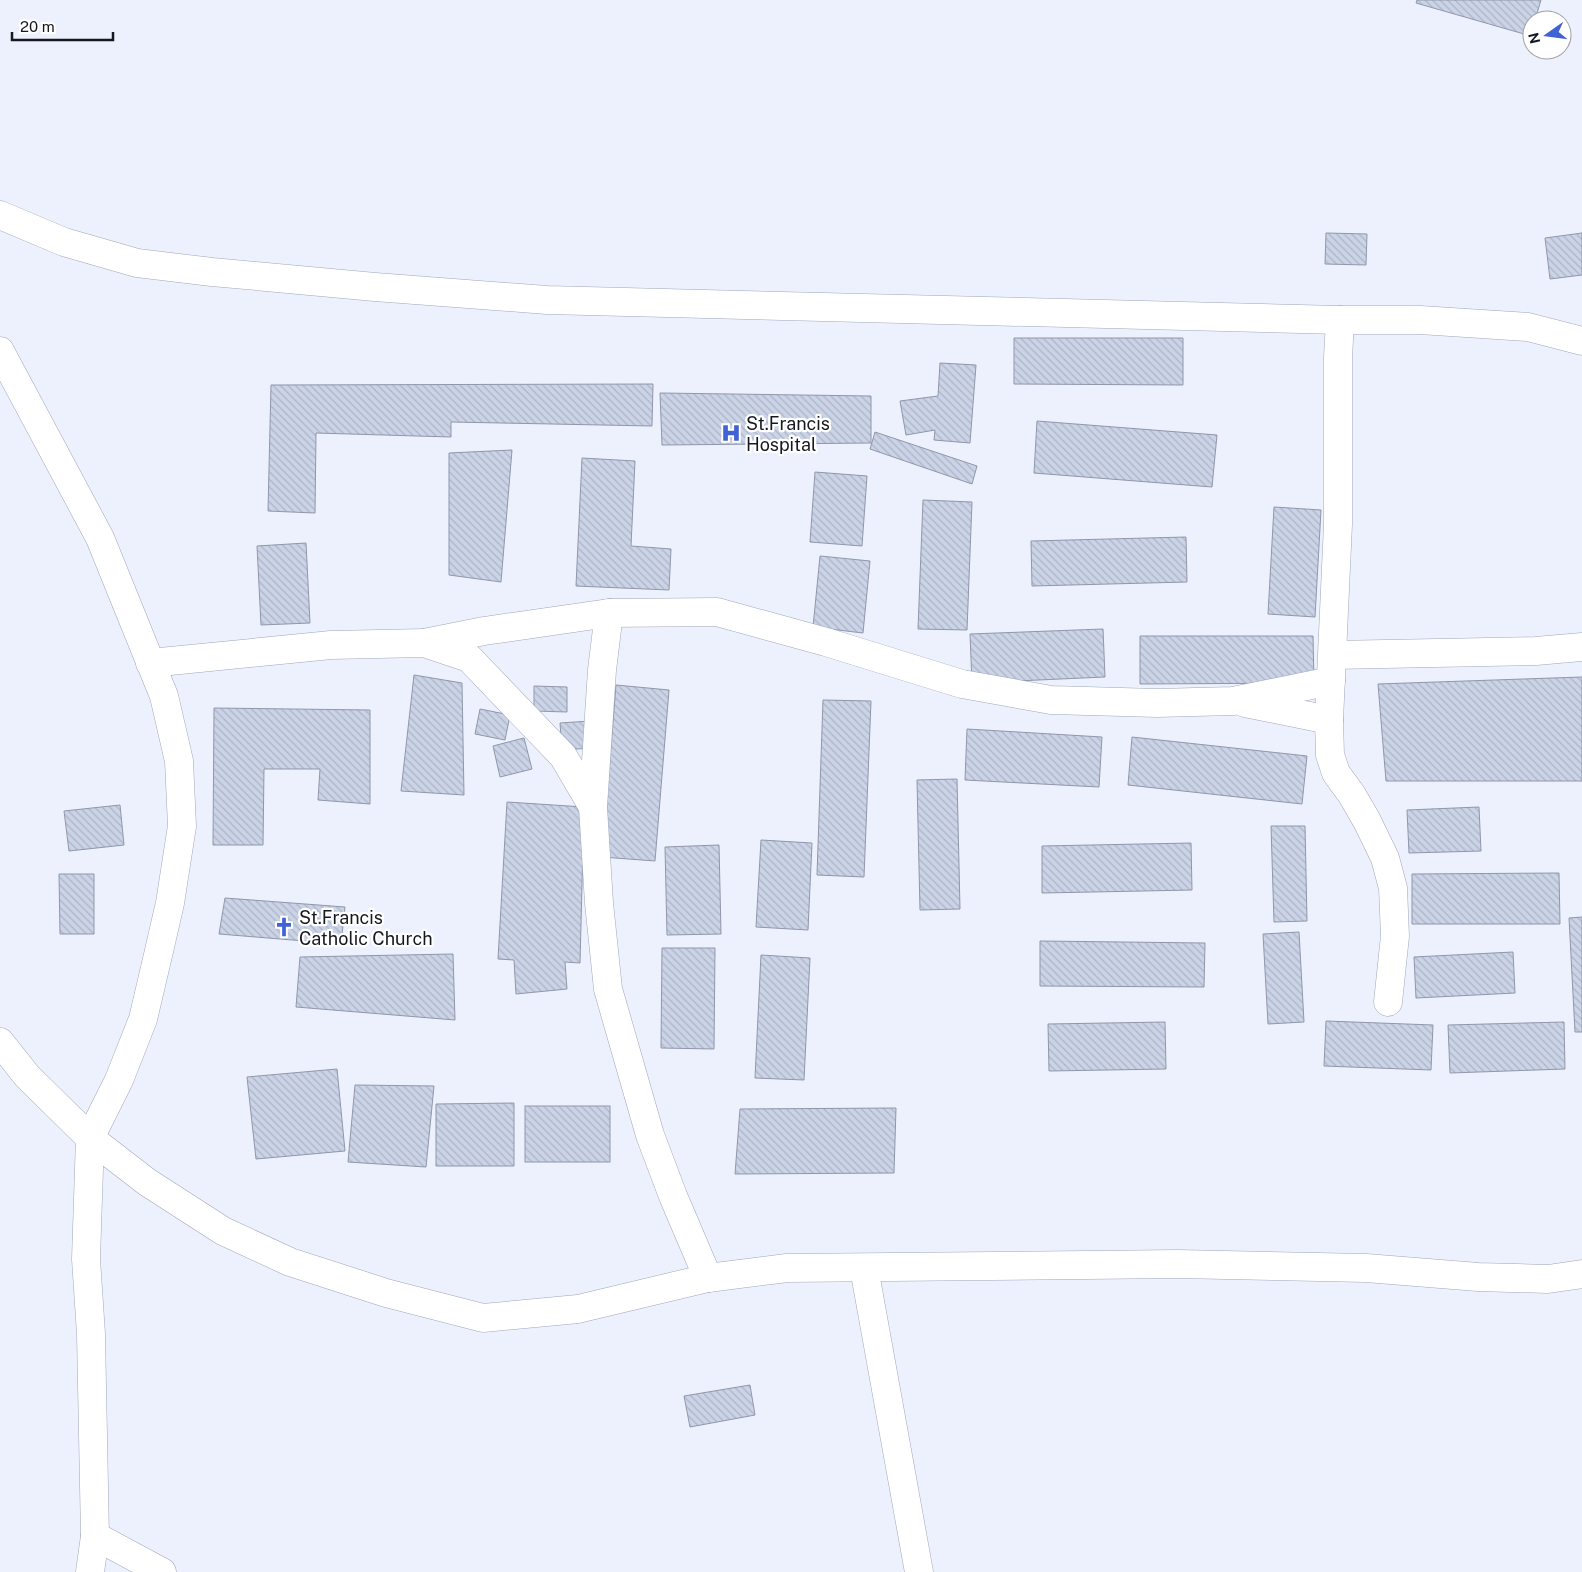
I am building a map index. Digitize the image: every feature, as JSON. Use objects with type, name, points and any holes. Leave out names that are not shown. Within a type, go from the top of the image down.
[{"type":"street","points":[[0,215],[64,242],[137,263],[376,287],[547,300],[1340,320],[1420,320],[1528,327],[1582,341]]},
{"type":"street","points":[[1340,320],[1338,358],[1338,524],[1329,720],[1330,755],[1336,773],[1352,795],[1385,858],[1393,888],[1395,936],[1388,1002]]},
{"type":"street","points":[[0,351],[100,538],[164,696],[179,761],[182,826],[170,903],[143,1019],[119,1080],[90,1138],[86,1259],[91,1334],[95,1536],[90,1572]]},
{"type":"street","points":[[150,663],[331,645],[424,644],[484,631],[609,614],[717,612],[826,642],[962,684],[1052,700],[1157,703],[1233,701],[1329,720]]},
{"type":"street","points":[[609,614],[602,670],[593,807],[599,903],[608,989],[650,1134],[673,1196],[708,1278]]},
{"type":"street","points":[[424,644],[469,658],[563,756],[593,807]]},
{"type":"street","points":[[1233,701],[1332,668],[1582,647]]},
{"type":"street","points":[[0,1042],[27,1076],[90,1138],[147,1182],[223,1231],[290,1262],[386,1293],[483,1318],[578,1309],[708,1278],[787,1268],[1178,1264],[1366,1268],[1478,1277],[1548,1279],[1582,1274]]},
{"type":"street","points":[[864,1268],[919,1572]]},
{"type":"street","points":[[95,1536],[162,1572]]},
{"type":"building","points":[[1417,0],[1541,0],[1538,10],[1522,10],[1522,33],[1416,3]]},
{"type":"building","points":[[1326,233],[1367,234],[1366,265],[1325,264]]},
{"type":"building","points":[[1582,233],[1582,275],[1550,279],[1545,238]]},
{"type":"building","points":[[1014,338],[1183,338],[1183,385],[1014,384]]},
{"type":"building","points":[[940,363],[976,365],[970,443],[934,440],[935,430],[906,435],[900,401],[938,396]]},
{"type":"building","points":[[653,384],[652,426],[451,422],[451,437],[316,433],[315,513],[268,511],[271,385]]},
{"type":"building","points":[[660,393],[871,396],[871,443],[662,445]]},
{"type":"building","points":[[1037,421],[1217,435],[1212,487],[1034,473]]},
{"type":"building","points":[[875,432],[977,466],[972,484],[870,449]]},
{"type":"building","points":[[512,450],[501,582],[449,575],[449,453]]},
{"type":"building","points":[[582,458],[635,461],[631,546],[671,549],[669,590],[576,586]]},
{"type":"building","points":[[815,472],[867,476],[862,546],[810,542]]},
{"type":"building","points":[[923,500],[972,502],[967,630],[918,629]]},
{"type":"building","points":[[1274,507],[1321,510],[1315,617],[1268,614]]},
{"type":"building","points":[[1186,537],[1187,582],[1032,586],[1031,541]]},
{"type":"building","points":[[306,543],[310,623],[261,625],[257,546]]},
{"type":"building","points":[[820,556],[870,561],[863,633],[813,627]]},
{"type":"building","points":[[1103,629],[1105,677],[972,683],[970,634]]},
{"type":"building","points":[[1140,636],[1313,636],[1314,683],[1140,684]]},
{"type":"building","points":[[414,675],[462,683],[464,795],[401,791]]},
{"type":"building","points":[[1582,677],[1582,781],[1386,781],[1378,684]]},
{"type":"building","points":[[616,685],[669,690],[655,861],[602,857]]},
{"type":"building","points":[[534,686],[567,687],[567,712],[534,711]]},
{"type":"building","points":[[823,700],[871,701],[864,877],[817,875]]},
{"type":"building","points":[[214,708],[370,710],[370,804],[318,800],[320,769],[264,769],[263,845],[213,845]]},
{"type":"building","points":[[480,709],[510,715],[505,740],[475,734]]},
{"type":"building","points":[[590,721],[592,748],[562,750],[560,723]]},
{"type":"building","points":[[967,729],[1102,737],[1099,787],[965,780]]},
{"type":"building","points":[[1132,737],[1307,756],[1302,804],[1128,785]]},
{"type":"building","points":[[524,738],[532,769],[500,777],[493,746]]},
{"type":"building","points":[[957,779],[960,909],[920,910],[917,780]]},
{"type":"building","points":[[507,802],[584,807],[580,963],[565,962],[567,989],[516,994],[514,960],[498,959]]},
{"type":"building","points":[[120,805],[124,845],[69,851],[64,811]]},
{"type":"building","points":[[1479,807],[1481,851],[1409,853],[1407,810]]},
{"type":"building","points":[[1271,826],[1305,826],[1307,921],[1274,922]]},
{"type":"building","points":[[761,840],[812,843],[808,930],[756,927]]},
{"type":"building","points":[[1191,843],[1192,890],[1042,893],[1042,846]]},
{"type":"building","points":[[719,845],[721,934],[667,935],[665,847]]},
{"type":"building","points":[[1559,873],[1560,924],[1412,924],[1412,874]]},
{"type":"building","points":[[59,874],[94,874],[94,934],[60,934]]},
{"type":"building","points":[[225,898],[345,907],[341,944],[219,934]]},
{"type":"building","points":[[1582,917],[1582,1032],[1575,1032],[1569,918]]},
{"type":"building","points":[[1299,932],[1304,1022],[1268,1024],[1263,934]]},
{"type":"building","points":[[1040,941],[1205,943],[1204,987],[1040,986]]},
{"type":"building","points":[[662,948],[715,948],[714,1049],[661,1048]]},
{"type":"building","points":[[1513,952],[1515,993],[1416,998],[1414,957]]},
{"type":"building","points":[[453,954],[455,1020],[296,1007],[300,957]]},
{"type":"building","points":[[761,955],[810,958],[804,1080],[755,1078]]},
{"type":"building","points":[[1326,1021],[1433,1025],[1431,1070],[1324,1066]]},
{"type":"building","points":[[1165,1022],[1166,1069],[1049,1071],[1048,1024]]},
{"type":"building","points":[[1564,1022],[1565,1069],[1450,1073],[1448,1025]]},
{"type":"building","points":[[337,1069],[345,1151],[256,1159],[247,1077]]},
{"type":"building","points":[[355,1085],[434,1086],[426,1167],[348,1162]]},
{"type":"building","points":[[514,1103],[514,1166],[436,1166],[436,1104]]},
{"type":"building","points":[[525,1106],[610,1106],[610,1162],[525,1162]]},
{"type":"building","points":[[896,1108],[894,1173],[735,1174],[740,1109]]},
{"type":"building","points":[[750,1385],[755,1415],[690,1427],[684,1396]]},
{"type":"place","name":"St.Francis Hospital","points":[[731,433]]},
{"type":"place","name":"St.Francis Catholic Church","points":[[284,927]]}]
